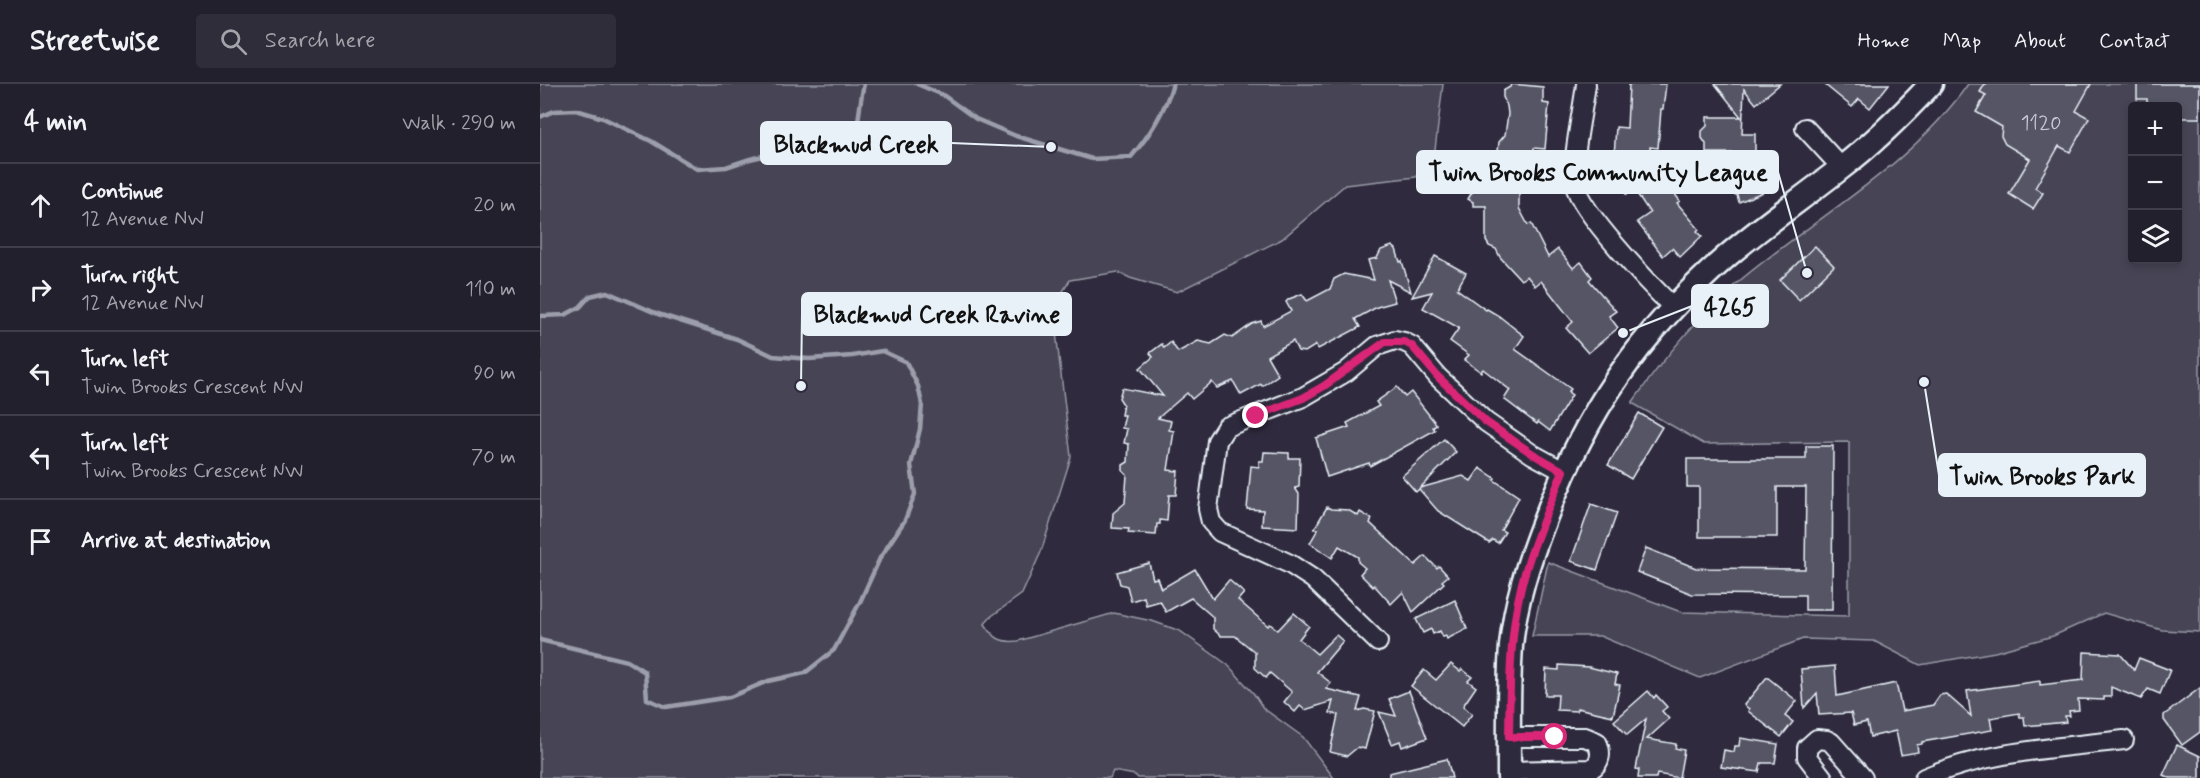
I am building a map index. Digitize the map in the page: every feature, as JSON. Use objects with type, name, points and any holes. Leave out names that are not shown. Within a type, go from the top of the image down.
[{"type":"street","points":[[1586,84],[1574,173],[1577,193],[1587,211],[1657,292],[1673,307]]},
{"type":"street","points":[[1509,737],[1585,737],[1597,742],[1600,752],[1598,762],[1591,769],[1509,774],[1509,737],[1511,645],[1526,567],[1563,471],[1612,383],[1673,307],[1754,234],[1842,168],[1893,124],[1930,84]]},
{"type":"street","points":[[1805,128],[1842,168]]},
{"type":"street","points":[[1378,642],[1313,579],[1290,564],[1227,537],[1214,527],[1209,517],[1209,509],[1216,441],[1226,427],[1303,398],[1346,372],[1369,352],[1385,342],[1404,342],[1412,346],[1438,377],[1486,422],[1563,471]]},
{"type":"street","points":[[1823,778],[1807,757],[1807,748],[1817,739],[1831,742],[1863,778]]},
{"type":"street","points":[[1924,778],[1976,761],[2024,752],[2124,740]]},
{"type":"shaded area","points":[[540,84],[1443,84],[1434,158],[1416,177],[1345,185],[1282,239],[1177,292],[1130,278],[1118,272],[1070,280],[1060,296],[1054,316],[1071,457],[1041,552],[1022,594],[989,618],[985,624],[991,633],[1007,641],[1018,641],[1114,613],[1152,621],[1180,631],[1228,665],[1254,694],[1263,708],[1303,737],[1334,778],[1138,778],[1135,775],[1113,771],[1110,778],[540,778]]},
{"type":"shaded area","points":[[1968,84],[2200,84],[2200,632],[2162,630],[2104,613],[2053,636],[1995,652],[1920,665],[1874,641],[1803,639],[1700,678],[1600,636],[1532,636],[1548,562],[1681,612],[1849,616],[1849,442],[1704,444],[1632,403],[1681,340],[1722,296],[1766,259],[1859,191],[1918,141],[1945,114]]},
{"type":"building","points":[[1511,84],[1543,87],[1543,103],[1549,104],[1545,149],[1534,148],[1533,164],[1528,163],[1527,190],[1519,190],[1519,208],[1528,225],[1531,223],[1548,257],[1558,249],[1573,268],[1581,262],[1592,277],[1589,280],[1616,311],[1609,316],[1618,328],[1588,353],[1566,328],[1573,322],[1541,281],[1535,286],[1527,276],[1521,280],[1500,257],[1496,249],[1489,246],[1486,241],[1486,206],[1473,206],[1473,202],[1468,199],[1481,177],[1481,171],[1510,172],[1498,151],[1499,142],[1505,135],[1508,114],[1503,91]]},
{"type":"building","points":[[1629,84],[1666,84],[1663,109],[1661,109],[1658,148],[1650,147],[1654,177],[1666,194],[1672,190],[1680,201],[1677,203],[1699,229],[1697,231],[1702,236],[1680,257],[1672,248],[1663,256],[1637,222],[1650,213],[1636,192],[1626,194],[1624,183],[1619,184],[1619,181],[1613,181],[1611,166],[1613,165],[1616,127],[1627,128]]},
{"type":"building","points":[[1715,84],[1780,84],[1756,104],[1744,89],[1742,134],[1755,134],[1755,153],[1706,153],[1702,131],[1707,126],[1707,117],[1741,117]]},
{"type":"building","points":[[1824,84],[1889,84],[1870,108],[1859,99],[1852,107]]},
{"type":"building","points":[[1985,84],[2091,84],[2076,111],[2089,118],[2070,152],[2059,146],[2035,188],[2043,193],[2033,209],[2009,194],[2030,159],[2005,144],[2001,136],[2002,127],[1976,112],[1986,95],[1980,92]]},
{"type":"building","points":[[2137,84],[2200,84],[2200,118],[2182,118],[2182,102],[2147,102],[2147,99],[2137,99]]},
{"type":"building","points":[[1764,156],[1773,179],[1760,184],[1763,192],[1739,202],[1737,195],[1729,193],[1721,172]]},
{"type":"building","points":[[1392,246],[1396,249],[1400,262],[1402,261],[1411,292],[1388,280],[1395,302],[1377,307],[1355,319],[1360,327],[1318,349],[1316,345],[1305,352],[1298,351],[1293,341],[1267,356],[1278,375],[1262,386],[1261,384],[1241,395],[1233,381],[1217,388],[1212,382],[1192,399],[1187,393],[1158,418],[1171,421],[1169,430],[1174,431],[1168,470],[1178,471],[1176,495],[1169,495],[1167,521],[1160,520],[1160,524],[1157,524],[1156,535],[1128,533],[1129,529],[1112,528],[1113,513],[1125,503],[1127,475],[1123,471],[1123,465],[1128,462],[1129,444],[1124,443],[1127,429],[1122,428],[1125,415],[1121,415],[1123,404],[1119,398],[1122,388],[1163,396],[1140,368],[1153,357],[1150,353],[1162,344],[1164,348],[1171,342],[1178,352],[1198,341],[1211,344],[1225,335],[1232,338],[1252,324],[1261,321],[1263,326],[1291,311],[1286,302],[1289,299],[1302,294],[1307,301],[1330,289],[1334,279],[1344,274],[1374,280],[1368,260],[1377,258],[1381,250]]},
{"type":"building","points":[[1815,246],[1834,266],[1799,300],[1780,280]]},
{"type":"building","points":[[1435,256],[1466,273],[1457,289],[1486,310],[1499,316],[1524,336],[1515,349],[1571,389],[1568,392],[1572,395],[1550,431],[1504,399],[1510,390],[1483,369],[1481,372],[1464,360],[1469,355],[1450,341],[1459,328],[1423,308],[1432,292],[1412,297]]},
{"type":"building","points":[[1397,387],[1405,397],[1411,392],[1437,425],[1433,427],[1435,430],[1370,466],[1369,463],[1327,477],[1316,438],[1349,427],[1347,423],[1379,406],[1376,402]]},
{"type":"building","points":[[1639,413],[1662,427],[1631,479],[1608,465]]},
{"type":"building","points":[[1444,439],[1456,452],[1420,488],[1463,476],[1471,481],[1480,468],[1495,478],[1494,480],[1519,497],[1501,530],[1505,532],[1498,543],[1493,540],[1489,543],[1438,511],[1419,489],[1416,492],[1402,476]]},
{"type":"building","points":[[1806,446],[1833,446],[1832,610],[1805,610],[1805,595],[1692,594],[1637,572],[1646,548],[1696,568],[1805,569],[1806,487],[1777,487],[1777,537],[1699,537],[1699,487],[1687,487],[1687,459],[1806,459]]},
{"type":"building","points":[[1264,452],[1289,453],[1289,458],[1300,458],[1299,487],[1295,488],[1299,494],[1298,528],[1262,526],[1263,510],[1247,509],[1251,466],[1259,467],[1259,461],[1263,461]]},
{"type":"building","points":[[1591,504],[1617,513],[1597,570],[1571,561]]},
{"type":"building","points":[[1327,507],[1348,510],[1358,516],[1360,512],[1372,519],[1370,523],[1415,565],[1425,556],[1437,568],[1439,566],[1448,576],[1442,581],[1444,583],[1413,612],[1403,592],[1391,604],[1374,585],[1373,587],[1360,574],[1365,568],[1358,562],[1358,557],[1339,546],[1332,558],[1310,543],[1318,529],[1314,529]]},
{"type":"building","points":[[1149,563],[1153,579],[1157,578],[1161,589],[1195,569],[1213,599],[1229,580],[1244,593],[1238,600],[1268,626],[1270,624],[1278,630],[1294,613],[1309,626],[1299,639],[1317,654],[1336,635],[1343,641],[1317,672],[1331,683],[1326,689],[1361,697],[1357,711],[1364,709],[1375,711],[1365,749],[1358,747],[1347,756],[1330,752],[1338,715],[1330,713],[1333,701],[1305,710],[1300,706],[1295,712],[1284,702],[1292,692],[1270,673],[1266,678],[1255,668],[1255,652],[1235,636],[1221,636],[1213,629],[1213,617],[1191,598],[1166,612],[1160,601],[1146,605],[1144,597],[1131,601],[1127,586],[1120,584],[1117,572]]},
{"type":"building","points":[[1455,600],[1467,629],[1447,639],[1440,631],[1433,634],[1431,629],[1423,633],[1416,619]]},
{"type":"building","points":[[2084,652],[2120,654],[2134,670],[2139,658],[2170,670],[2160,694],[2148,689],[2141,699],[2111,687],[2111,697],[2104,697],[2104,700],[2078,699],[2079,710],[2069,711],[2070,716],[2065,716],[2066,722],[2025,726],[2024,717],[2020,717],[2019,713],[1990,718],[1992,730],[1922,742],[1917,745],[1918,752],[1901,755],[1896,731],[1870,737],[1867,722],[1854,725],[1851,713],[1819,715],[1817,693],[1804,708],[1801,669],[1835,666],[1837,696],[1896,683],[1902,711],[1933,705],[1940,695],[1946,694],[1971,716],[1967,691],[2040,681],[2040,685],[2083,680]]},
{"type":"building","points":[[1451,664],[1472,677],[1468,681],[1476,687],[1463,706],[1472,714],[1462,727],[1411,686],[1424,670],[1436,680]]},
{"type":"building","points":[[1559,665],[1589,667],[1617,674],[1615,684],[1620,685],[1613,716],[1577,708],[1577,711],[1557,710],[1558,695],[1545,695],[1546,669],[1559,670]]},
{"type":"building","points":[[1767,677],[1797,701],[1785,716],[1793,722],[1781,737],[1748,711],[1749,709],[1744,705]]},
{"type":"building","points":[[2200,688],[2200,732],[2182,745],[2164,720],[2164,715]]},
{"type":"building","points":[[1409,691],[1427,738],[1402,747],[1400,741],[1392,744],[1379,712],[1396,716],[1389,699]]},
{"type":"building","points":[[1648,691],[1654,698],[1656,695],[1667,707],[1662,711],[1669,719],[1647,739],[1676,744],[1675,748],[1684,750],[1679,778],[1657,774],[1656,778],[1638,778],[1639,770],[1636,769],[1646,719],[1627,735],[1614,721]]},
{"type":"building","points":[[1740,738],[1778,744],[1775,763],[1761,763],[1759,772],[1721,767],[1724,750],[1734,752],[1735,746],[1739,746]]},
{"type":"building","points":[[2177,745],[2200,756],[2200,778],[2170,778],[2163,775]]},
{"type":"building","points":[[1447,759],[1452,778],[1389,778],[1389,773]]},
{"type":"waterway","points":[[540,117],[554,111],[576,110],[603,118],[651,141],[697,169],[726,167],[780,152],[824,152],[853,146],[864,84]]},
{"type":"waterway","points":[[917,84],[943,95],[976,119],[1016,136],[1092,159],[1131,157],[1156,123],[1173,84]]},
{"type":"waterway","points":[[540,316],[565,315],[580,307],[590,296],[607,292],[658,314],[737,339],[773,356],[809,359],[882,351],[906,362],[918,386],[922,404],[920,429],[911,465],[915,494],[905,520],[880,558],[834,650],[805,673],[768,681],[730,697],[666,707],[647,699],[645,672],[627,661],[540,640]]},
{"type":"place","name":"Blackmud Creek","points":[[1051,147]]},
{"type":"place","name":"Twin Brooks Community League","points":[[1807,273]]},
{"type":"place","name":"4265","points":[[1623,333]]},
{"type":"place","name":"Twin Brooks Park","points":[[1924,382]]},
{"type":"place","name":"Blackmud Creek Ravine","points":[[801,386]]},
{"type":"route","points":[[1256,416],[1303,398],[1346,372],[1377,346],[1395,340],[1412,346],[1438,377],[1486,422],[1542,460],[1563,471],[1526,567],[1511,645],[1509,737],[1555,737]]}]
